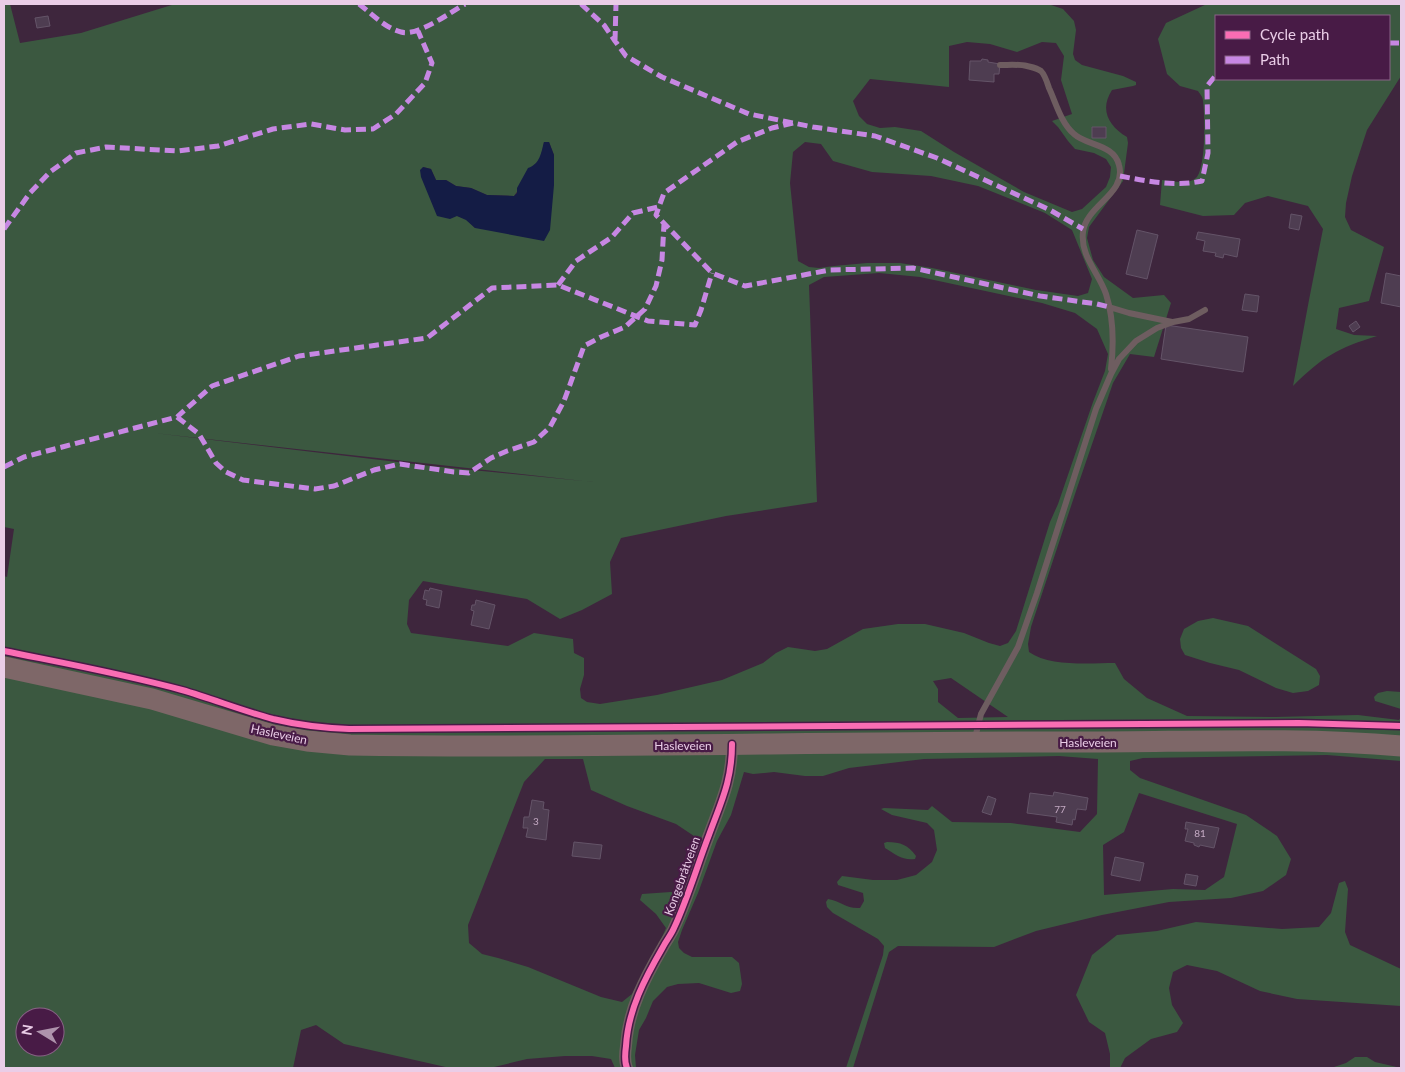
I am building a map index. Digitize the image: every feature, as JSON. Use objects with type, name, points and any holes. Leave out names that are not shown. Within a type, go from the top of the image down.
[{"type":"main road","name":"Hasleveien","points":[[4,667],[144,697],[273,735],[307,741],[350,745],[1294,741],[1401,746]]},
{"type":"street","name":"Kongebråtveien","points":[[626,1068],[626,1035],[634,1005],[663,946],[673,931],[685,903],[722,802],[732,762],[732,744]]},
{"type":"lane","points":[[1000,65],[1024,65],[1040,70],[1048,83],[1067,126],[1082,140],[1110,152],[1119,162],[1118,182],[1087,220],[1083,229],[1082,242],[1086,257],[1102,285],[1110,307],[1114,331],[1111,374]]},
{"type":"lane","points":[[1110,307],[1173,322]]},
{"type":"lane","points":[[975,742],[980,714],[1018,647],[1096,409],[1111,374],[1119,359],[1136,341],[1158,328],[1173,322],[1189,319],[1205,310]]},
{"type":"green space","points":[[4,4],[10,4],[20,43],[81,33],[175,4],[1048,4],[1063,9],[1074,21],[1076,30],[1073,54],[1075,60],[1082,65],[1123,76],[1136,82],[1136,85],[1133,86],[1112,90],[1106,104],[1106,111],[1111,123],[1127,137],[1128,143],[1123,181],[1089,227],[1087,238],[1093,260],[1104,277],[1133,298],[1164,295],[1171,303],[1154,357],[1130,354],[1113,383],[1031,627],[1028,644],[1029,652],[1038,657],[1059,662],[1115,663],[1124,679],[1147,698],[1187,716],[1275,717],[1358,715],[1399,720],[1401,717],[1401,761],[1327,755],[1143,758],[1130,761],[1130,770],[1140,778],[1246,815],[1277,836],[1291,859],[1286,875],[1263,891],[1231,898],[1169,902],[1102,915],[1036,931],[994,947],[898,946],[889,952],[853,1068],[846,1068],[883,955],[884,946],[878,939],[833,913],[827,907],[826,902],[828,899],[860,908],[864,901],[863,893],[838,885],[837,882],[842,876],[873,880],[897,880],[916,875],[932,862],[937,850],[934,830],[927,823],[892,815],[881,809],[928,810],[932,806],[952,822],[1011,823],[1080,832],[1097,814],[1098,759],[1059,756],[924,759],[849,768],[823,776],[774,772],[753,774],[744,772],[731,815],[717,841],[678,942],[679,948],[692,957],[732,957],[739,963],[742,984],[740,991],[731,993],[699,983],[678,984],[667,987],[653,1001],[639,1030],[635,1055],[636,1068],[615,1068],[611,1059],[592,1056],[565,1056],[527,1059],[490,1068],[450,1068],[344,1044],[316,1025],[301,1030],[293,1068],[4,1068],[4,576],[7,577],[14,529],[4,527]],"holes":[[[967,42],[990,44],[1017,52],[1042,42],[1056,43],[1064,56],[1061,80],[1072,114],[1052,121],[1075,149],[1094,153],[1106,159],[1111,167],[1106,187],[1082,209],[1072,212],[1024,192],[921,131],[895,127],[880,128],[867,124],[859,116],[853,101],[870,79],[949,87],[949,46]],[[544,142],[549,142],[554,155],[554,185],[475,228],[466,219],[457,216],[423,167],[431,169],[436,180],[446,180],[456,186],[471,188],[487,195],[514,196],[541,157]],[[805,142],[821,144],[833,161],[872,172],[931,176],[978,186],[1045,213],[1072,230],[1092,279],[1088,293],[1078,296],[1036,290],[900,263],[809,267],[798,261],[790,183],[793,152]],[[879,273],[920,277],[1042,303],[1075,313],[1097,329],[1108,354],[1105,371],[1050,522],[1016,631],[1008,643],[1000,646],[964,633],[925,624],[898,624],[863,629],[827,649],[815,651],[788,647],[763,663],[722,680],[657,695],[600,704],[587,702],[581,698],[580,689],[584,675],[584,658],[574,653],[573,639],[534,633],[508,646],[411,633],[407,624],[409,600],[423,581],[527,599],[560,619],[612,594],[610,562],[621,538],[726,516],[817,502],[809,285],[824,277]],[[154,433],[584,481],[431,466]],[[951,678],[1008,717],[958,718],[938,702],[938,689],[933,681]],[[545,759],[583,759],[591,790],[676,824],[697,838],[697,846],[688,882],[684,884],[686,887],[685,891],[642,894],[640,900],[656,914],[666,928],[655,953],[632,994],[622,1002],[601,997],[528,967],[482,954],[469,943],[468,925],[524,782]],[[1139,793],[1237,824],[1224,877],[1205,890],[1173,889],[1104,895],[1103,845],[1124,832]]]},
{"type":"green space","points":[[1207,4],[1401,4],[1401,76],[1367,130],[1352,176],[1345,217],[1351,230],[1384,247],[1369,301],[1339,308],[1336,329],[1354,335],[1377,336],[1341,349],[1322,361],[1293,386],[1323,229],[1308,206],[1268,196],[1245,203],[1234,215],[1203,216],[1160,205],[1162,180],[1184,182],[1193,180],[1199,173],[1203,153],[1204,118],[1203,100],[1198,91],[1180,86],[1167,74],[1158,39],[1166,23]]},
{"type":"green space","points":[[1213,618],[1248,626],[1316,669],[1320,676],[1319,685],[1308,691],[1293,693],[1276,688],[1239,670],[1185,655],[1181,648],[1180,639],[1184,629],[1198,621]]},
{"type":"green space","points":[[1387,691],[1401,692],[1401,709],[1375,701],[1374,697],[1378,693]]},
{"type":"green space","points":[[884,843],[907,847],[916,856],[915,859],[903,858],[892,853],[885,848]]},
{"type":"green space","points":[[1345,881],[1348,889],[1345,932],[1350,945],[1401,969],[1401,1006],[1297,999],[1260,991],[1217,971],[1187,965],[1173,972],[1169,988],[1172,1005],[1183,1023],[1177,1032],[1151,1039],[1125,1058],[1120,1068],[1110,1068],[1110,1054],[1105,1033],[1089,1022],[1076,995],[1092,955],[1117,935],[1157,931],[1196,922],[1282,929],[1319,927],[1331,913],[1339,883]]},
{"type":"green space","points":[[1355,1057],[1367,1057],[1375,1062],[1401,1068],[1331,1068],[1346,1063]]},
{"type":"water","points":[[544,142],[549,142],[554,155],[554,185],[550,230],[544,241],[475,228],[466,220],[457,216],[450,219],[437,216],[421,177],[420,170],[423,167],[431,169],[436,180],[446,180],[456,186],[471,188],[487,195],[514,196],[528,168],[535,164],[539,158]]},
{"type":"building","points":[[48,16],[50,26],[37,28],[35,18]]},
{"type":"building","points":[[982,59],[1000,64],[999,74],[994,74],[994,82],[969,80],[970,61],[981,61]]},
{"type":"building","points":[[1092,127],[1106,127],[1106,138],[1092,138]]},
{"type":"building","points":[[1291,214],[1302,216],[1299,230],[1289,228]]},
{"type":"building","points":[[1137,230],[1158,235],[1147,279],[1126,274]]},
{"type":"building","points":[[1198,232],[1240,239],[1237,257],[1224,254],[1223,258],[1215,256],[1216,253],[1203,251],[1205,241],[1196,239]]},
{"type":"building","points":[[1386,273],[1401,276],[1401,307],[1381,303]]},
{"type":"building","points":[[1245,294],[1259,296],[1257,312],[1242,310]]},
{"type":"building","points":[[1356,321],[1360,327],[1353,332],[1349,326]]},
{"type":"building","points":[[1166,325],[1248,337],[1243,372],[1161,359]]},
{"type":"building","points":[[430,588],[442,591],[439,608],[426,605],[427,600],[423,599],[425,590],[429,591]]},
{"type":"building","points":[[476,600],[495,605],[489,629],[471,625],[474,611],[471,610],[472,605],[475,605]]},
{"type":"building","points":[[1054,792],[1088,798],[1086,810],[1077,809],[1072,825],[1056,822],[1057,817],[1027,813],[1030,793],[1053,796]]},
{"type":"building","points":[[988,796],[996,799],[991,815],[982,812]]},
{"type":"building","points":[[532,800],[544,802],[543,809],[549,810],[546,840],[526,837],[528,828],[523,828],[524,817],[529,817]]},
{"type":"building","points":[[1186,822],[1219,828],[1214,848],[1200,845],[1199,847],[1194,845],[1194,843],[1185,841],[1188,829],[1185,829]]},
{"type":"building","points":[[574,842],[602,845],[600,859],[572,856]]},
{"type":"building","points":[[1115,857],[1144,863],[1140,881],[1111,875]]},
{"type":"building","points":[[1186,874],[1198,876],[1196,886],[1184,884]]},
{"type":"marked path","points":[[359,4],[395,30],[408,33],[443,18],[465,4]]},
{"type":"marked path","points":[[581,4],[604,25],[626,56],[662,77],[749,114],[813,127],[875,136],[937,158],[1050,210],[1083,229]]},
{"type":"marked path","points":[[615,41],[616,4]]},
{"type":"marked path","points":[[4,229],[30,193],[50,172],[76,153],[106,147],[178,151],[218,146],[273,129],[311,124],[345,130],[373,129],[396,114],[425,83],[432,63],[418,31]]},
{"type":"marked path","points":[[1390,43],[1401,43]]},
{"type":"marked path","points":[[1120,176],[1171,183],[1202,181],[1208,153],[1207,86],[1215,76]]},
{"type":"marked path","points":[[793,123],[772,128],[737,142],[664,193],[656,215],[712,273],[745,286],[830,270],[913,268],[1040,296],[1109,307]]},
{"type":"marked path","points":[[558,285],[576,261],[612,237],[633,213],[658,207]]},
{"type":"marked path","points":[[177,417],[199,434],[216,463],[226,472],[243,480],[315,489],[334,486],[374,470],[400,464],[469,473],[491,458],[534,442],[550,427],[564,401],[584,346],[625,327],[645,309],[656,286],[662,260],[664,224]]},
{"type":"marked path","points":[[4,467],[24,457],[177,417],[212,386],[299,356],[427,338],[492,288],[558,285],[648,321],[695,325],[712,273]]},
{"type":"cycle path","points":[[4,651],[160,684],[273,719],[301,725],[339,729],[1299,723],[1401,726]]},
{"type":"cycle path","points":[[627,1068],[625,1060],[627,1033],[634,1007],[650,970],[673,931],[688,894],[725,791],[732,757],[732,744]]}]
